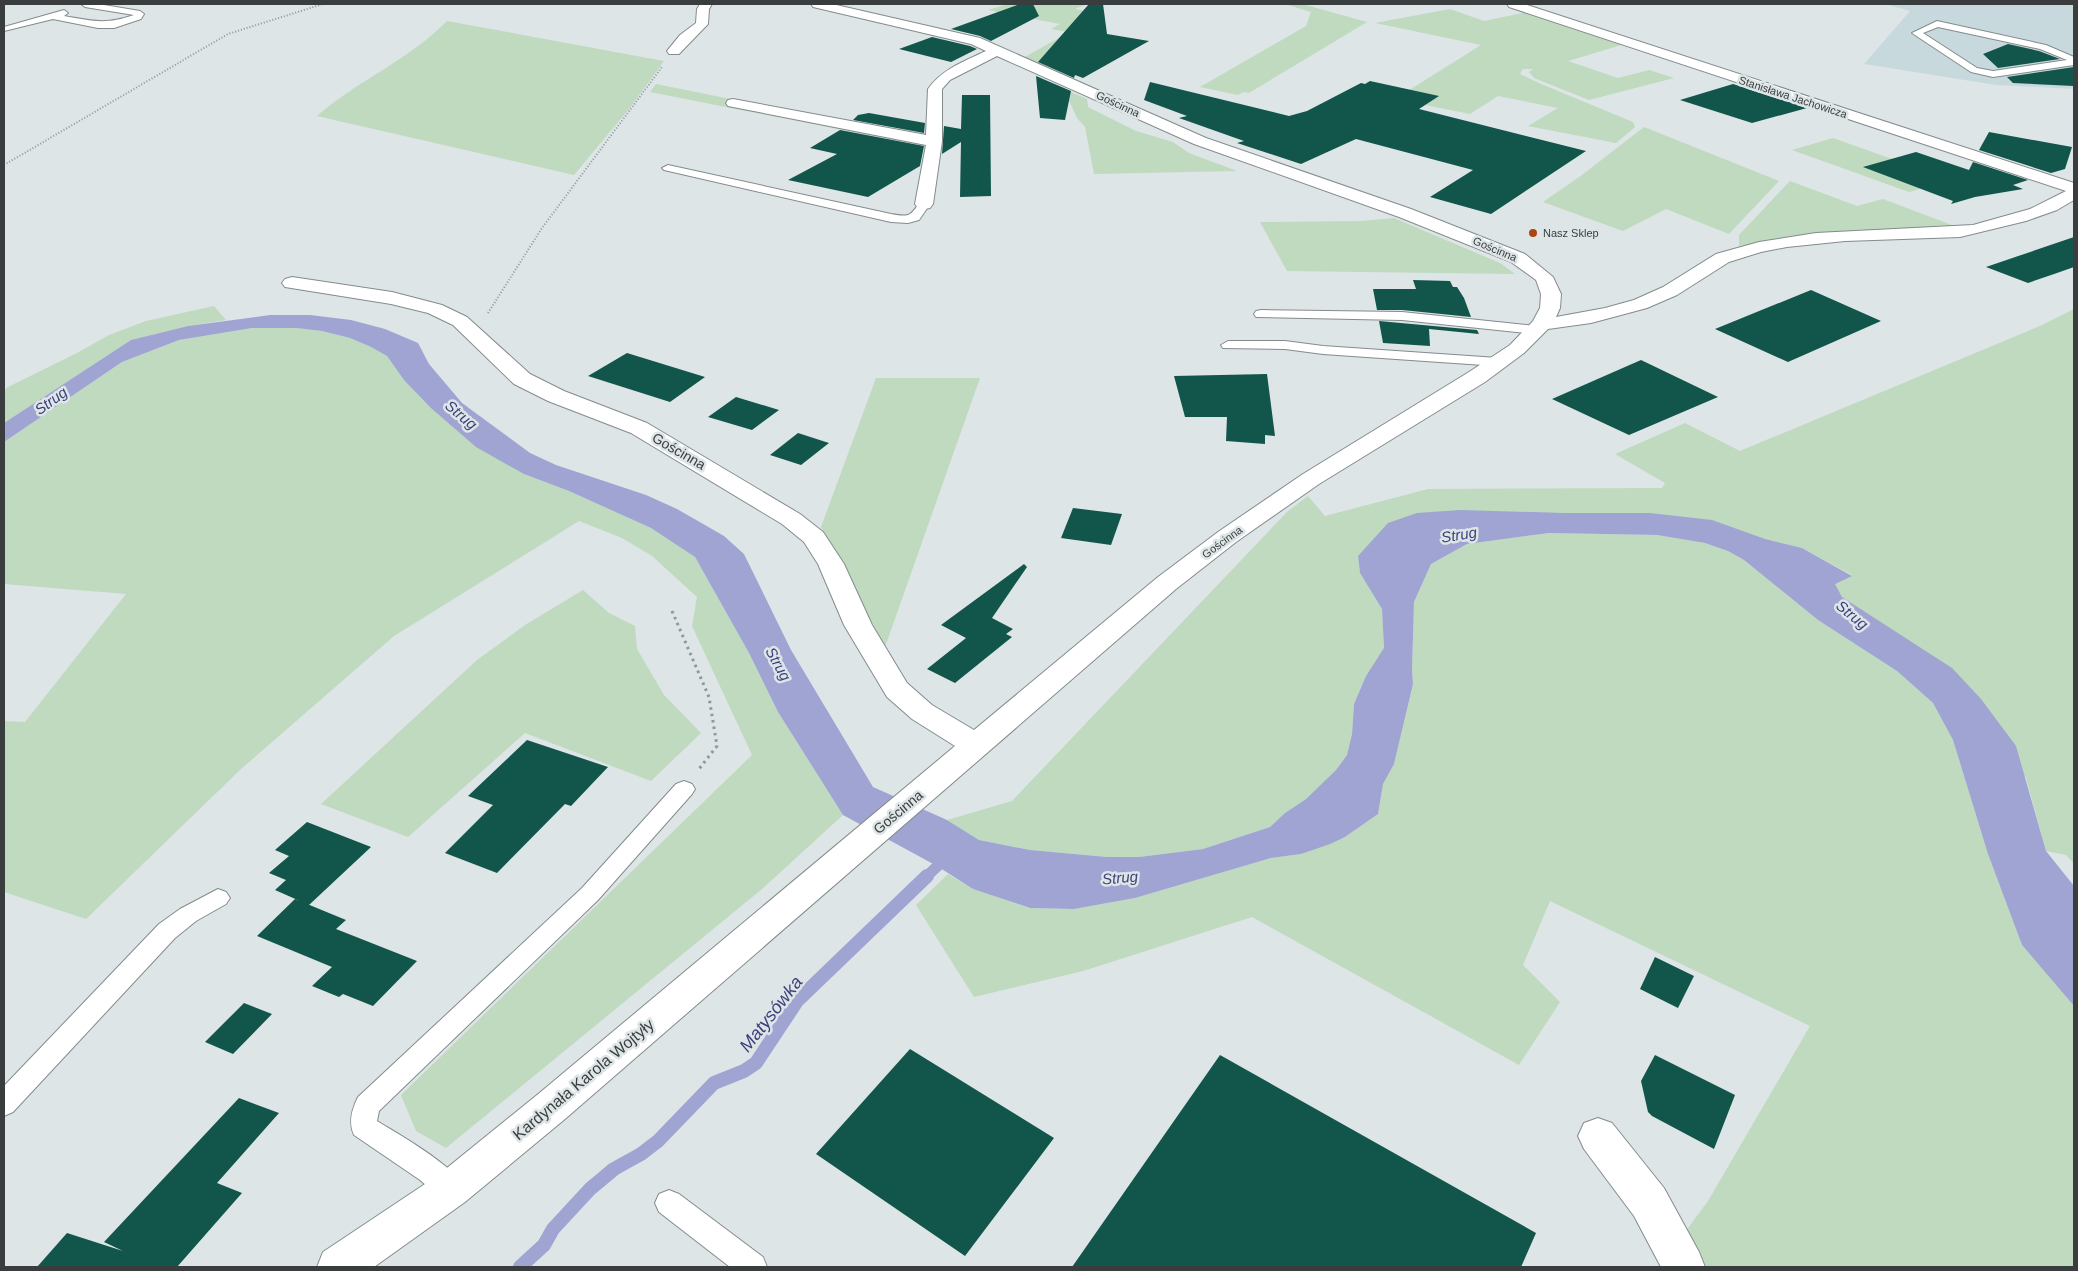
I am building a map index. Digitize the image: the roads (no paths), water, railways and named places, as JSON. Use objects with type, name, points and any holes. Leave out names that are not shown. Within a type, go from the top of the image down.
[{"type":"street","points":[[674,51],[686,37],[698,30],[705,18],[703,9],[706,4]]},
{"type":"street","name":"Gościnna","points":[[817,4],[960,36],[997,50],[1200,141],[1405,213],[1518,258],[1544,277],[1551,294],[1550,308],[1539,327],[1517,349],[1477,377],[1311,479],[1227,538],[1129,614],[820,879]]},
{"type":"street","name":"Stanisława Jachowicza","points":[[1513,4],[2074,188]]},
{"type":"street","points":[[924,204],[934,141],[935,89],[945,77],[997,50]]},
{"type":"street","points":[[733,103],[934,141]]},
{"type":"street","points":[[1539,327],[1596,316],[1637,304],[1668,292],[1718,259],[1753,249],[1839,236],[1978,230],[2024,216],[2074,193]]},
{"type":"street","name":"Gościnna","points":[[292,283],[392,298],[435,309],[460,321],[522,379],[556,396],[639,428],[791,519],[814,537],[831,564],[858,625],[897,690],[922,712],[976,746]]},
{"type":"street","name":"Kardynała Karola Wojtyły","points":[[338,1267],[451,1189],[581,1082],[820,879]]},
{"type":"street","points":[[1598,1136],[1649,1202],[1684,1267]]},
{"type":"lane","points":[[53,16],[98,25],[114,24],[138,17],[140,14],[86,5]]},
{"type":"lane","points":[[5,29],[72,11]]},
{"type":"lane","points":[[59,26],[77,21]]},
{"type":"lane","points":[[1938,24],[2043,47],[2074,61],[1993,74],[1974,70],[1916,33],[1938,24]]},
{"type":"lane","points":[[668,168],[891,218],[915,219],[920,214],[924,204]]},
{"type":"lane","points":[[1261,314],[1402,316],[1539,327]]},
{"type":"lane","points":[[1228,345],[1285,345],[1323,350],[1498,362]]},
{"type":"lane","points":[[451,1189],[430,1171],[363,1126],[367,1105],[590,894],[684,789]]},
{"type":"lane","points":[[4,1104],[168,931],[188,915],[218,898]]},
{"type":"lane","points":[[669,1203],[753,1267]]},
{"type":"water","name":"Strug","points":[[270,315],[310,315],[351,320],[385,329],[418,343],[429,364],[462,403],[530,453],[556,465],[646,495],[677,509],[724,536],[744,554],[791,650],[873,787],[947,820],[979,840],[1030,850],[1107,857],[1139,857],[1203,849],[1270,827],[1285,813],[1306,799],[1336,770],[1347,755],[1352,734],[1354,704],[1366,676],[1384,648],[1382,609],[1360,573],[1358,556],[1388,523],[1417,513],[1460,510],[1650,513],[1712,520],[1765,539],[1802,548],[1852,576],[1835,584],[1842,597],[1952,668],[1981,699],[2016,746],[2046,851],[2074,886],[2074,1006],[2022,945],[1988,854],[1953,740],[1933,703],[1897,671],[1818,620],[1744,560],[1728,551],[1705,543],[1657,535],[1549,533],[1467,544],[1431,564],[1414,602],[1413,684],[1394,764],[1383,784],[1378,814],[1345,837],[1301,854],[1271,858],[1135,898],[1074,909],[1030,908],[973,889],[937,866],[843,815],[778,712],[749,653],[695,557],[651,528],[569,491],[524,474],[476,447],[431,408],[404,380],[387,356],[371,347],[350,338],[322,331],[296,328],[252,328],[179,340],[122,362],[4,442],[4,423],[131,340],[188,326]]},
{"type":"waterway","name":"Matysówka","points":[[926,877],[947,857]]},
{"type":"waterway","name":"Matysówka","points":[[520,1267],[544,1245],[553,1229],[590,1189],[614,1169],[641,1154],[658,1141],[714,1083],[744,1071],[756,1063],[797,1001],[927,876]]},
{"type":"place","name":"Nasz Sklep","points":[[1533,233]]}]
